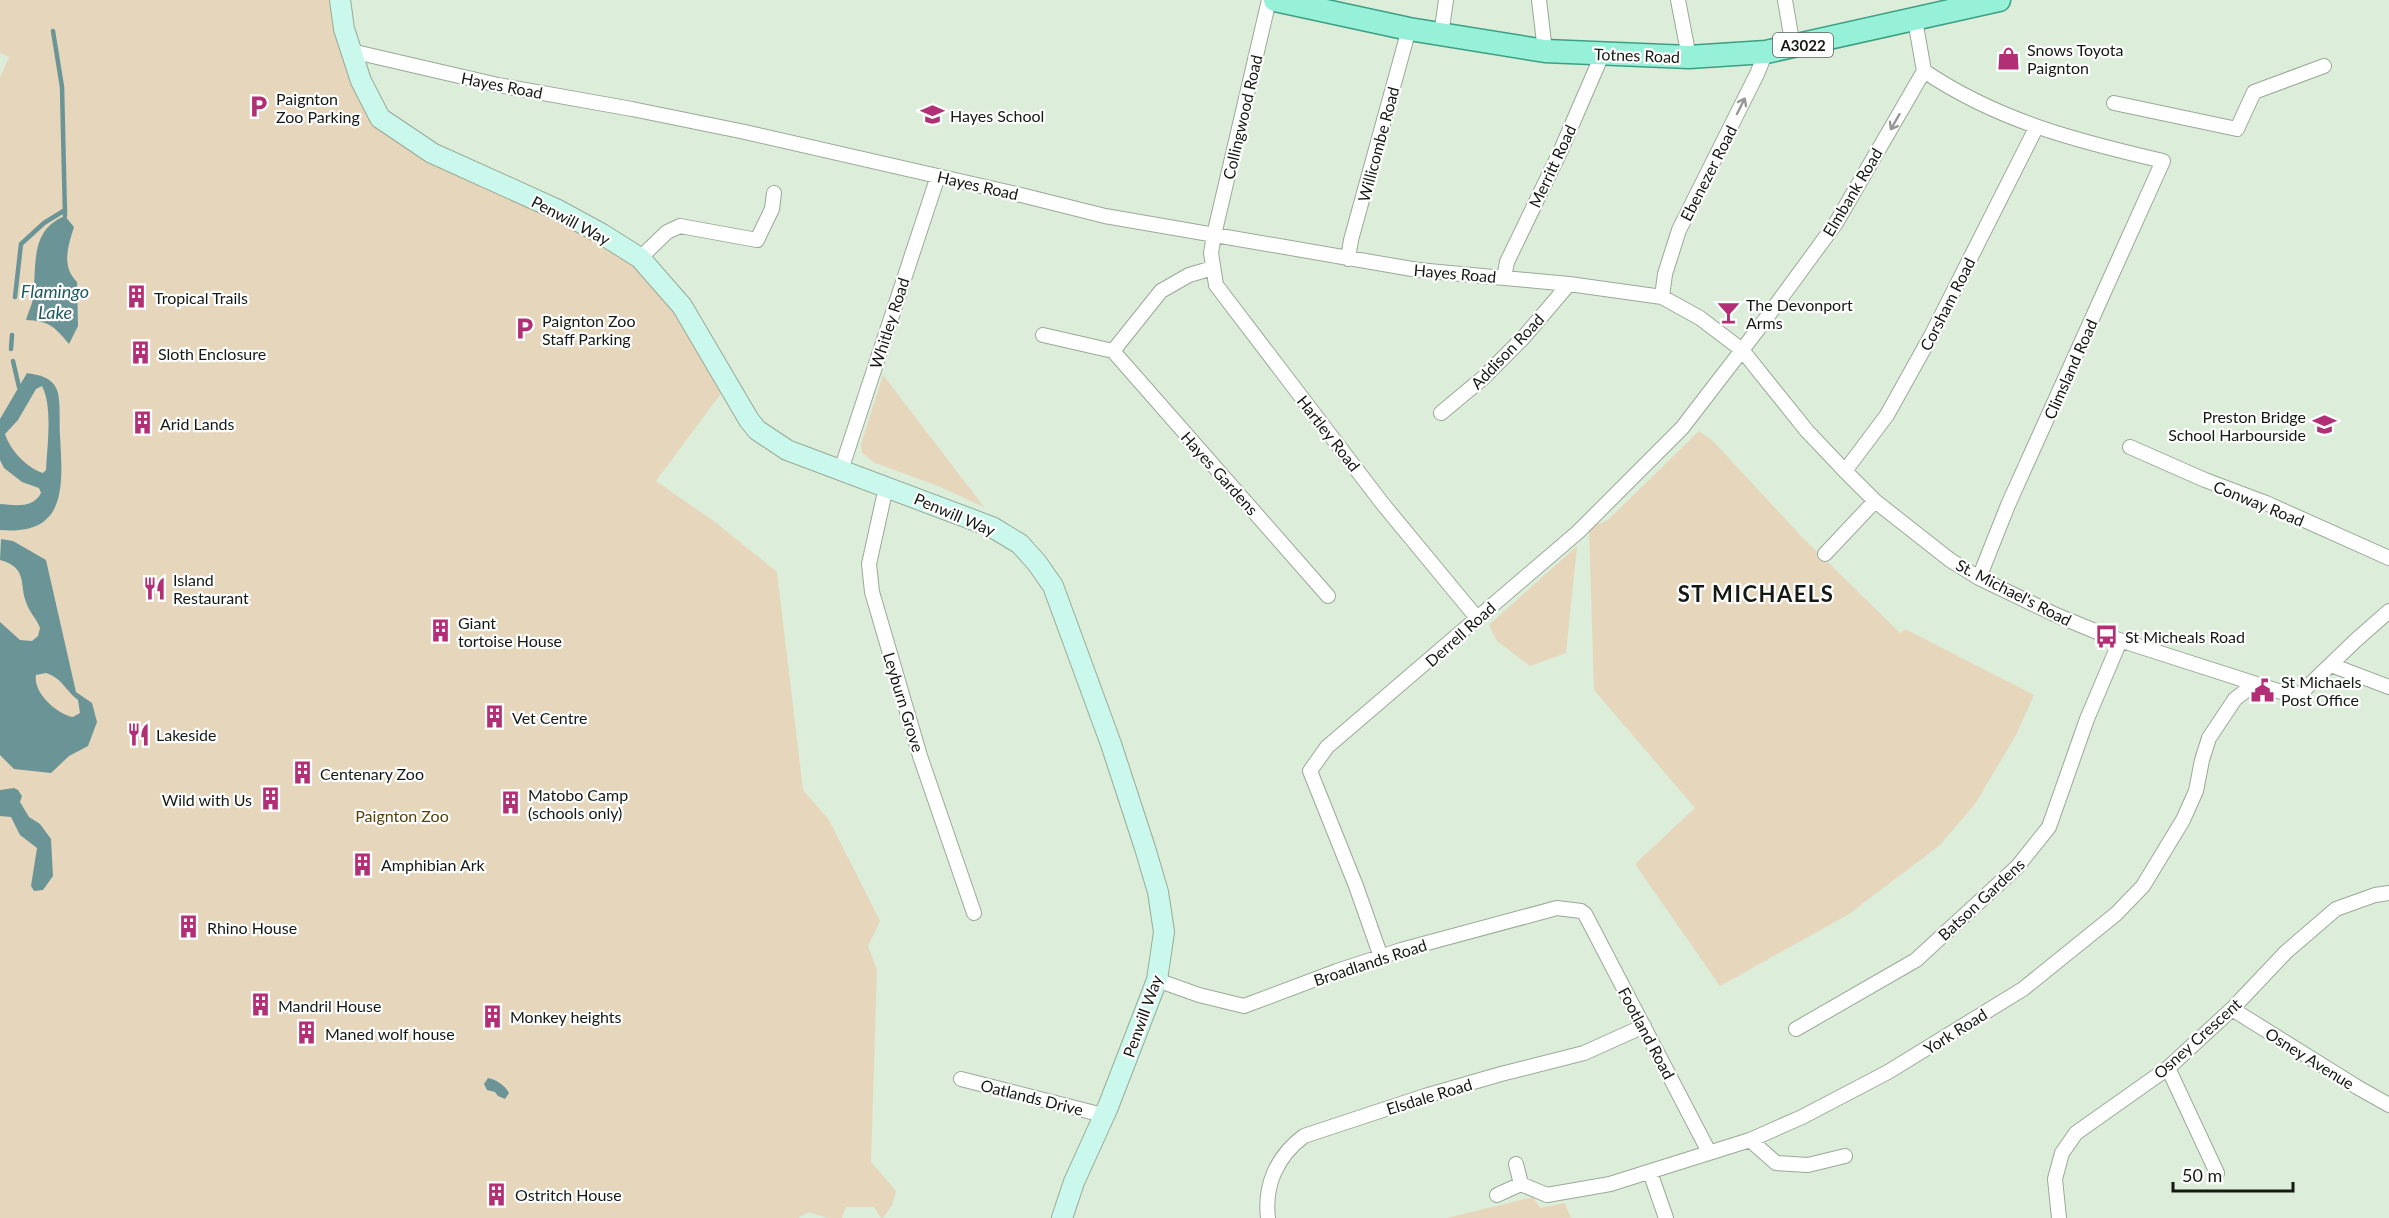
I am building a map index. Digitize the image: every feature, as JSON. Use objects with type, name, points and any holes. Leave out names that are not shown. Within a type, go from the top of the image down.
[{"type":"main road","name":"Totnes Road","points":[[1275,0],[1409,29],[1545,51],[1689,57],[1766,52],[1999,0]]},
{"type":"street","points":[[340,0],[344,28],[351,51]]},
{"type":"street","name":"Collingwood Road","points":[[1214,235],[1269,0]]},
{"type":"street","points":[[1441,35],[1446,0]]},
{"type":"street","points":[[1539,0],[1545,51]]},
{"type":"street","points":[[1678,0],[1689,57]]},
{"type":"street","points":[[1785,0],[1793,47]]},
{"type":"street","points":[[1915,20],[1924,71],[1952,88],[2036,128]]},
{"type":"street","name":"Willicombe Road","points":[[1348,259],[1351,240],[1409,29]]},
{"type":"street","name":"Hayes Road","points":[[351,51],[498,86],[632,109],[746,132],[1106,216],[1419,270],[1569,284],[1662,297]]},
{"type":"street","name":"Penwill Way","points":[[351,51],[361,81],[380,118],[432,153],[556,209],[640,258],[682,306],[757,430],[787,450],[992,527],[1020,544],[1037,562],[1053,586],[1111,744],[1158,892],[1164,932],[1157,980],[1074,1182],[1062,1218]]},
{"type":"street","name":"Ebenezer Road","points":[[1662,297],[1665,274],[1679,230],[1766,52]]},
{"type":"street","name":"Merritt Road","points":[[1504,278],[1507,262],[1561,150],[1602,55]]},
{"type":"street","points":[[2114,103],[2237,129],[2254,92],[2324,66]]},
{"type":"street","name":"Elmbank Road","points":[[1742,350],[1836,223],[1924,71]]},
{"type":"street","name":"Climsland Road","points":[[1979,578],[2008,505],[2163,161],[2036,128]]},
{"type":"street","name":"Corsham Road","points":[[1845,471],[1887,415],[1931,336],[2036,128]]},
{"type":"street","name":"Whitley Road","points":[[841,470],[938,176]]},
{"type":"street","points":[[640,258],[667,232],[680,226],[757,240],[772,209],[774,193]]},
{"type":"street","name":"Hartley Road","points":[[1214,235],[1211,253],[1216,285],[1382,503],[1477,618]]},
{"type":"street","points":[[1043,335],[1113,351],[1161,291],[1190,275],[1213,268]]},
{"type":"street","name":"Addison Road","points":[[1441,413],[1483,378],[1523,338],[1569,284]]},
{"type":"street","name":"St. Michael's Road","points":[[1662,297],[1700,318],[1742,350],[1807,431],[1875,501],[1950,560],[1979,578],[2062,618],[2253,685],[2294,696],[2300,694],[2389,611]]},
{"type":"street","name":"Derrell Road","points":[[1381,957],[1356,886],[1310,771],[1327,747],[1578,532],[1682,428],[1742,350]]},
{"type":"street","name":"Hayes Gardens","points":[[1113,351],[1328,596]]},
{"type":"street","name":"Conway Road","points":[[2130,447],[2205,480],[2266,503],[2389,558]]},
{"type":"street","name":"Leyburn Grove","points":[[886,487],[869,564],[872,592],[920,756],[974,913]]},
{"type":"street","points":[[1825,554],[1875,501]]},
{"type":"street","name":"Batson Gardens","points":[[1796,1029],[1916,960],[2017,867],[2049,827],[2087,718],[2120,640]]},
{"type":"street","points":[[2331,665],[2389,687]]},
{"type":"street","name":"York Road","points":[[1521,1184],[1547,1195],[1610,1184],[1750,1140],[1802,1117],[1888,1072],[2013,995],[2116,914],[2143,886],[2183,820],[2196,791],[2209,738],[2235,699],[2253,685]]},
{"type":"street","name":"Osney Crescent","points":[[2059,1218],[2055,1179],[2062,1153],[2076,1133],[2168,1068],[2232,1009],[2286,952],[2336,909],[2375,895],[2389,893]]},
{"type":"street","name":"Broadlands Road","points":[[1157,980],[1199,995],[1244,1006],[1381,957],[1557,908],[1581,910],[1585,914]]},
{"type":"street","name":"Footland Road","points":[[1585,914],[1709,1152]]},
{"type":"street","name":"Osney Avenue","points":[[2232,1009],[2389,1105]]},
{"type":"street","name":"Elsdale Road","points":[[1268,1218],[1270,1181],[1280,1158],[1290,1146],[1304,1136],[1447,1090],[1584,1053],[1644,1026]]},
{"type":"street","points":[[2168,1068],[2217,1173]]},
{"type":"street","name":"Oatlands Drive","points":[[961,1079],[1103,1116]]},
{"type":"street","points":[[1750,1140],[1776,1163],[1808,1165],[1845,1156]]},
{"type":"street","points":[[1497,1195],[1521,1184],[1516,1164]]},
{"type":"street","points":[[1650,1172],[1666,1218]]},
{"type":"green space","name":"Paignton Zoo","points":[[0,0],[340,0],[380,118],[640,258],[728,384],[656,481],[715,522],[777,572],[803,790],[829,820],[880,921],[868,946],[877,970],[871,1162],[896,1191],[892,1205],[883,1218],[874,1207],[846,1207],[842,1218],[828,1218],[808,1212],[798,1218],[0,1218],[0,78],[9,57],[0,53]]},
{"type":"green space","points":[[883,375],[984,507],[938,486],[875,463],[862,453],[861,444]]},
{"type":"green space","points":[[1699,431],[1714,442],[1800,535],[1900,633],[1905,629],[2034,695],[2016,735],[1975,804],[1940,845],[1849,914],[1720,986],[1635,864],[1695,808],[1594,690],[1589,528],[1608,520]]},
{"type":"green space","points":[[1577,546],[1566,653],[1530,666],[1497,641],[1489,625]]},
{"type":"green space","points":[[1533,1197],[1540,1208],[1565,1203],[1571,1218],[1447,1218]]},
{"type":"water","name":"Flamingo Lake","points":[[65,216],[74,227],[67,263],[77,282],[78,326],[69,344],[46,323],[26,320],[33,298],[35,262],[40,240],[45,230],[53,222]]},
{"type":"water","points":[[27,373],[45,377],[55,386],[59,406],[60,490],[49,516],[38,525],[22,530],[0,530],[0,504],[28,504],[38,498],[41,493],[39,488],[22,482],[4,468],[0,460],[0,419]],"holes":[[[42,386],[48,427],[46,470],[43,473],[20,458],[5,434],[18,420],[36,389]]]},
{"type":"water","points":[[1,539],[13,541],[46,560],[76,692],[92,703],[97,722],[88,746],[69,756],[51,773],[14,769],[0,755],[0,622],[20,640],[32,641],[38,636],[40,628],[27,606],[19,572],[9,563],[0,560]],"holes":[[[46,673],[78,700],[80,713],[73,717],[60,712],[47,702],[38,689],[36,675]]]},
{"type":"water","points":[[14,788],[22,796],[20,802],[29,817],[40,824],[51,839],[53,876],[43,890],[34,891],[31,886],[37,848],[20,835],[11,817],[0,816],[0,790]]},
{"type":"water","points":[[488,1078],[500,1083],[508,1090],[509,1093],[505,1099],[487,1090],[484,1084]]},
{"type":"waterway","points":[[53,31],[62,87],[65,216]]},
{"type":"waterway","points":[[15,297],[21,244],[44,223],[65,210]]},
{"type":"waterway","points":[[11,349],[12,335]]},
{"type":"waterway","points":[[13,361],[19,387]]},
{"type":"place","name":"Snows Toyota Paignton","points":[[2009,58]]},
{"type":"place","name":"Paignton Zoo Parking","points":[[258,107]]},
{"type":"place","name":"Hayes School","points":[[932,115]]},
{"type":"place","name":"Tropical Trails","points":[[136,297]]},
{"type":"place","name":"The Devonport Arms","points":[[1728,313]]},
{"type":"place","name":"Paignton Zoo Staff Parking","points":[[524,329]]},
{"type":"place","name":"Sloth Enclosure","points":[[140,353]]},
{"type":"place","name":"Arid Lands","points":[[142,423]]},
{"type":"place","name":"Preston Bridge School Harbourside","points":[[2324,425]]},
{"type":"place","name":"Island Restaurant","points":[[155,588]]},
{"type":"place","name":"Giant tortoise House","points":[[440,631]]},
{"type":"place","name":"St Micheals Road","points":[[2107,636]]},
{"type":"place","name":"St Michaels Post Office","points":[[2263,690]]},
{"type":"place","name":"Vet Centre","points":[[494,717]]},
{"type":"place","name":"Lakeside","points":[[138,734]]},
{"type":"place","name":"Centenary Zoo","points":[[302,773]]},
{"type":"place","name":"Wild with Us","points":[[270,799]]},
{"type":"place","name":"Matobo Camp (schools only)","points":[[510,803]]},
{"type":"place","name":"Amphibian Ark","points":[[363,864]]},
{"type":"place","name":"Rhino House","points":[[189,927]]},
{"type":"place","name":"Mandril House","points":[[260,1005]]},
{"type":"place","name":"Monkey heights","points":[[492,1016]]},
{"type":"place","name":"Maned wolf house","points":[[307,1033]]},
{"type":"place","name":"Ostritch House","points":[[497,1194]]},
{"type":"district","name":"ST MICHAELS","points":[[1756,593]]}]
